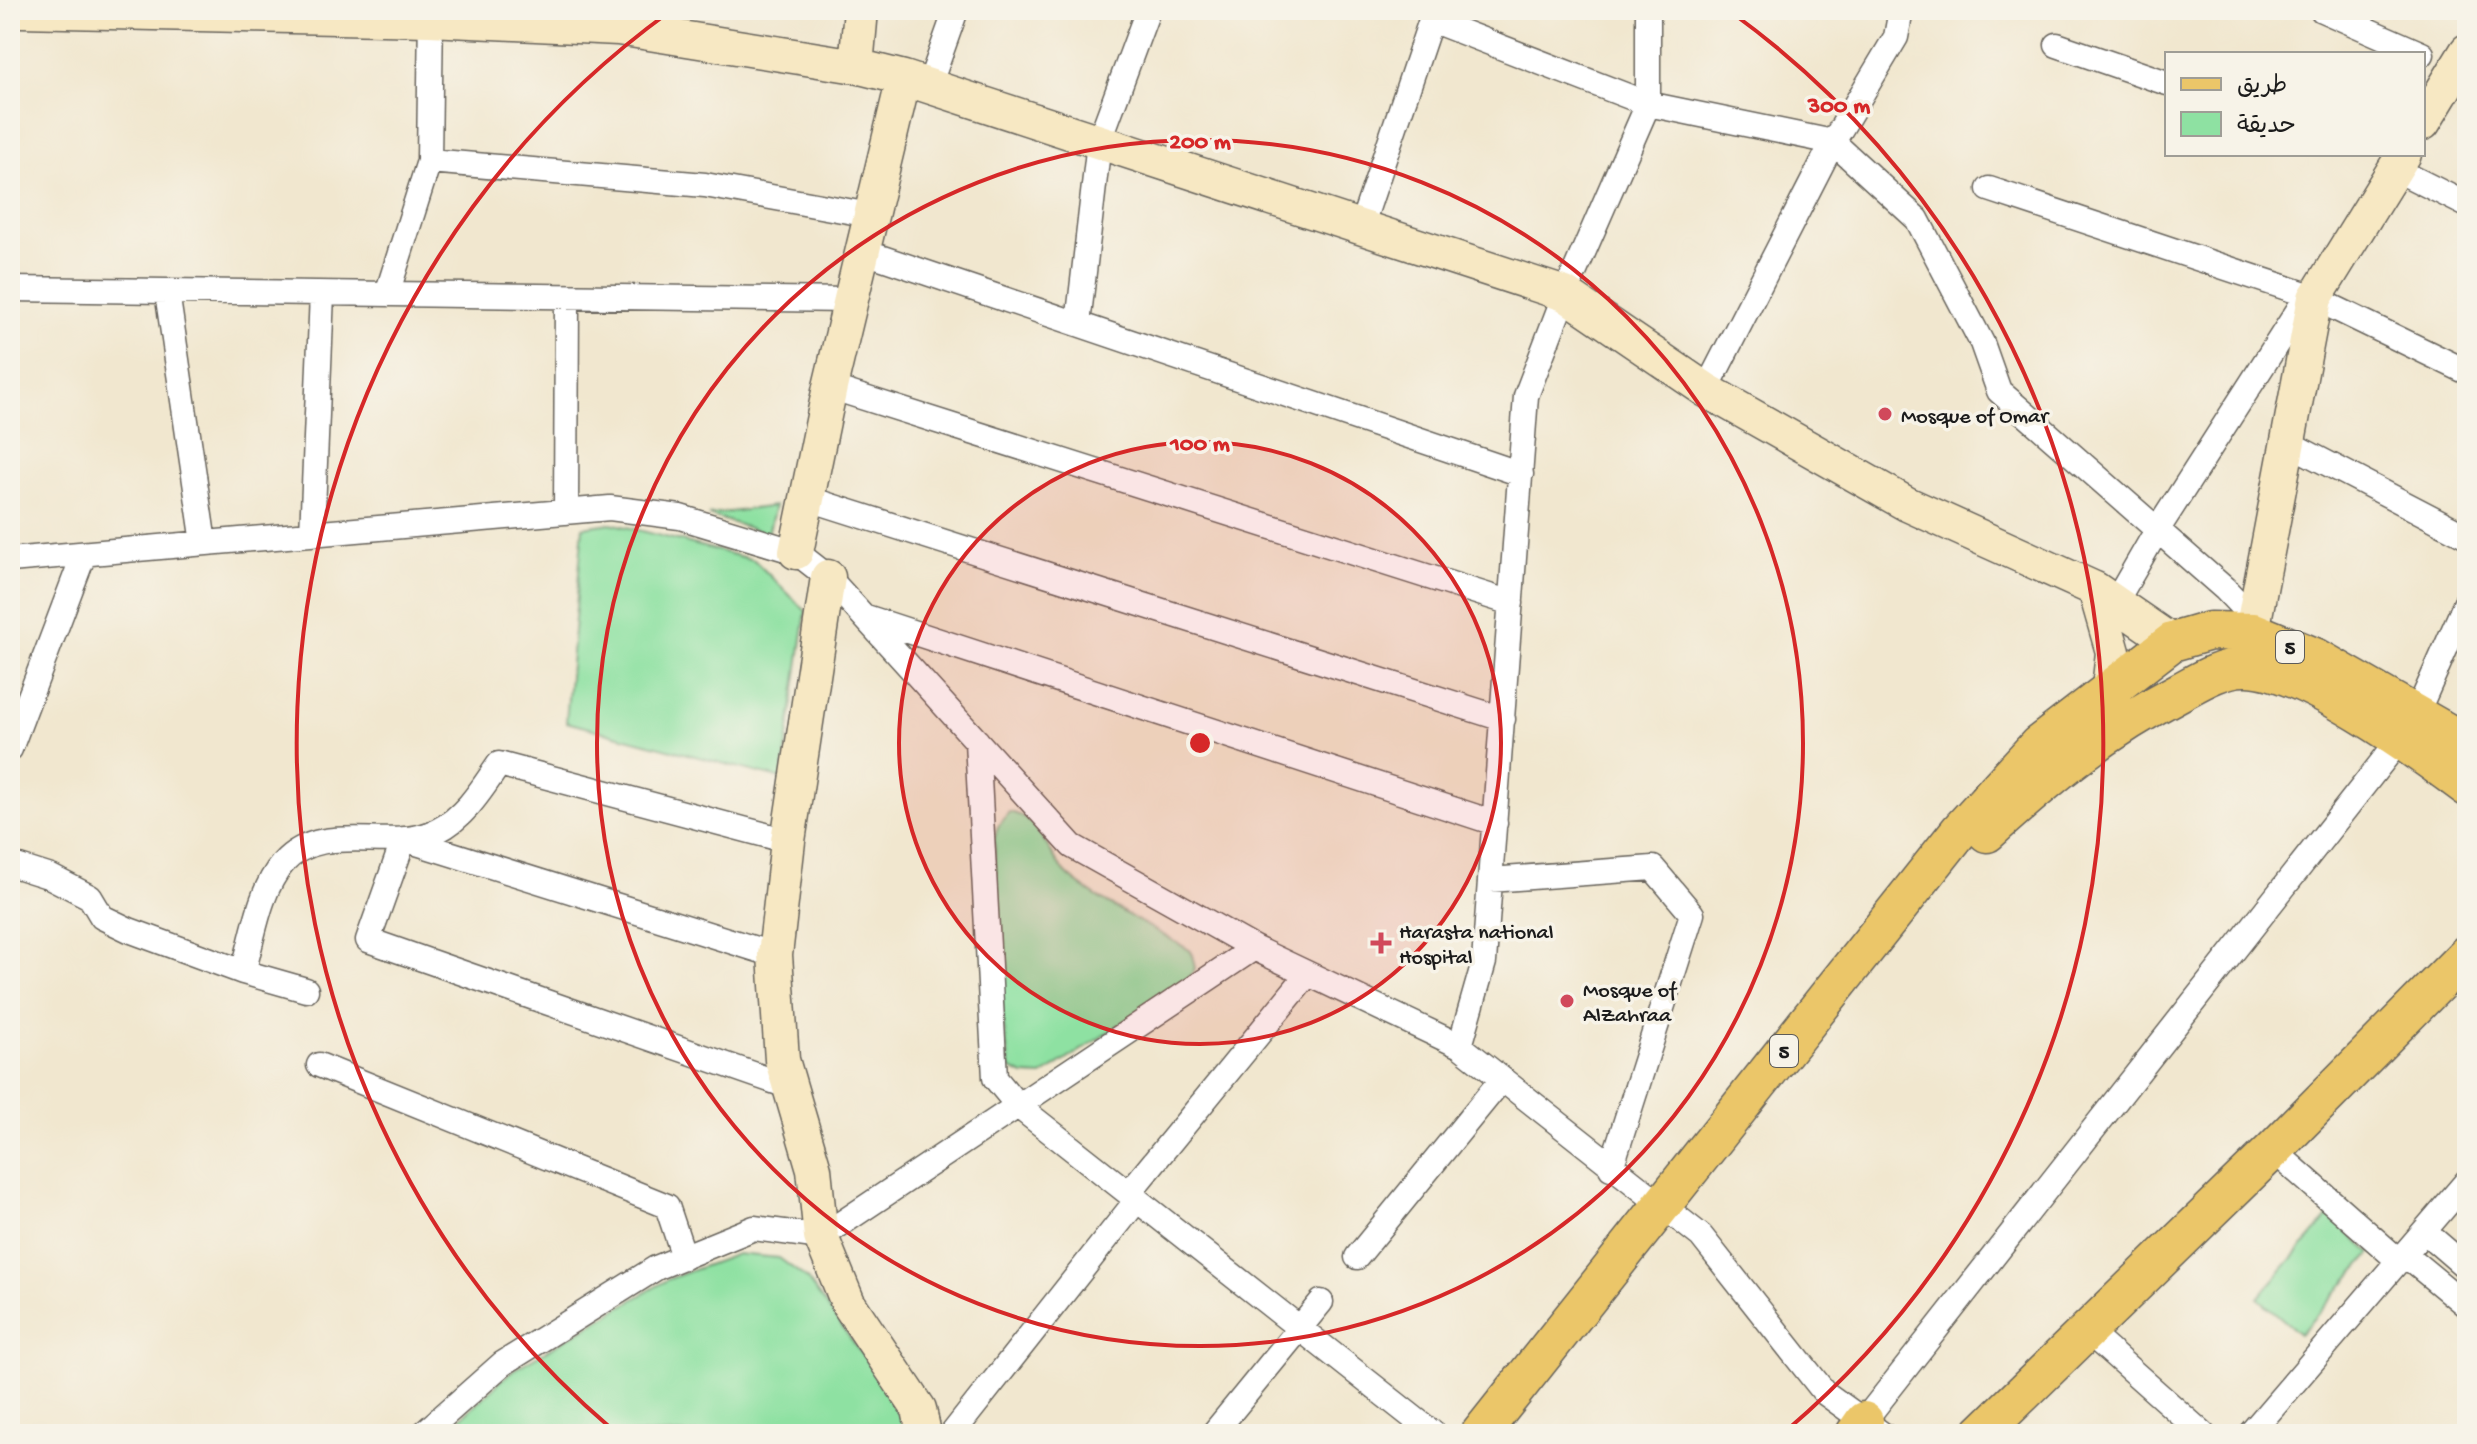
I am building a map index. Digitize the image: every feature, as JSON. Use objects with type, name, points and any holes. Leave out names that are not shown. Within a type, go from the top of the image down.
[{"type":"main road","name":"5","points":[[1480,1434],[1975,844],[2058,769],[2172,642],[2210,631],[2249,649],[2317,658],[2409,726],[2467,787]]},
{"type":"main road","name":"5","points":[[2116,705],[2208,677],[2249,649]]},
{"type":"main road","name":"5","points":[[2409,726],[2467,744]]},
{"type":"main road","points":[[1981,1434],[2464,961]]},
{"type":"main road","name":"5","points":[[1505,1434],[1669,1212]]},
{"type":"street","points":[[21,10],[621,19],[856,66],[916,82],[1565,294],[1706,390],[1907,504],[2105,596],[2172,642]]},
{"type":"street","points":[[856,66],[861,10]]},
{"type":"street","points":[[796,552],[870,215],[916,82],[956,10]]},
{"type":"street","points":[[1078,324],[1099,142],[1148,10]]},
{"type":"street","points":[[1460,1046],[1484,962],[1526,396],[1565,294],[1648,104],[1648,10]]},
{"type":"street","points":[[1706,390],[1833,142],[1896,37],[1901,10]]},
{"type":"street","points":[[2322,10],[2440,56]]},
{"type":"street","points":[[387,294],[429,161],[430,14]]},
{"type":"street","points":[[1361,227],[1431,20],[1648,104],[1833,142],[1917,219],[1982,343],[1999,391],[2234,598],[2249,649]]},
{"type":"street","points":[[2425,100],[2440,56],[2467,33]]},
{"type":"street","points":[[2057,45],[2165,82]]},
{"type":"street","points":[[2425,115],[2440,56]]},
{"type":"street","points":[[2116,705],[2105,596],[2156,532],[2311,296],[2393,158],[2467,205]]},
{"type":"street","points":[[429,161],[705,185],[870,215]]},
{"type":"street","points":[[1989,189],[2311,296],[2467,372]]},
{"type":"street","points":[[862,251],[1521,474]]},
{"type":"street","points":[[10,289],[850,300]]},
{"type":"street","points":[[167,292],[204,543]]},
{"type":"street","points":[[312,534],[322,294]]},
{"type":"street","points":[[2249,649],[2290,444],[2311,296]]},
{"type":"street","points":[[566,512],[567,297]]},
{"type":"street","points":[[830,387],[1511,603]]},
{"type":"street","points":[[2290,444],[2467,536]]},
{"type":"street","points":[[806,498],[1503,719]]},
{"type":"street","points":[[10,560],[610,508],[680,517],[796,552],[828,577],[1072,846],[1254,948],[1460,1046],[1701,1236],[1825,1393],[1867,1430],[2409,726],[2467,600]]},
{"type":"street","points":[[10,749],[84,554]]},
{"type":"street","points":[[828,577],[788,841],[775,955],[782,1060],[814,1169],[821,1237],[848,1303],[919,1409],[924,1434]]},
{"type":"street","points":[[864,617],[1495,823]]},
{"type":"street","points":[[977,741],[995,1078],[1018,1106],[1434,1434]]},
{"type":"street","points":[[243,972],[268,890],[284,863],[307,846],[332,841],[404,839],[437,832],[473,802],[499,764],[788,841]]},
{"type":"street","points":[[404,839],[775,955]]},
{"type":"street","points":[[404,839],[368,940],[790,1087]]},
{"type":"street","points":[[10,864],[51,877],[90,897],[102,917],[129,930],[243,972],[306,990]]},
{"type":"street","points":[[1490,880],[1653,868],[1692,914],[1611,1168]]},
{"type":"street","points":[[423,1434],[502,1364],[656,1268],[754,1228],[821,1237],[1254,948]]},
{"type":"street","points":[[1137,1200],[1132,1189],[1307,975]]},
{"type":"street","points":[[319,1065],[667,1206],[684,1257]]},
{"type":"street","points":[[1357,1257],[1502,1079]]},
{"type":"street","points":[[2273,1150],[2402,1258],[2467,1306]]},
{"type":"street","points":[[2250,1434],[2467,1181]]},
{"type":"street","points":[[952,1434],[1137,1200]]},
{"type":"street","points":[[2424,1231],[2467,1268]]},
{"type":"street","points":[[1213,1434],[1321,1302]]},
{"type":"street","points":[[2086,1330],[2203,1434]]},
{"type":"green space","points":[[775,506],[768,534],[708,515]]},
{"type":"green space","points":[[611,523],[754,560],[806,611],[782,779],[566,722],[583,527]]},
{"type":"green space","points":[[1009,812],[1030,822],[1070,877],[1112,906],[1191,951],[1195,968],[1189,979],[1042,1076],[1023,1075],[1010,1068],[1003,1021],[994,840],[998,826]]},
{"type":"green space","points":[[2329,1216],[2371,1253],[2300,1334],[2258,1298]]},
{"type":"green space","points":[[737,1254],[779,1258],[806,1278],[900,1406],[909,1434],[443,1434],[513,1370],[669,1279]]},
{"type":"place","name":"Mosque of Omar","points":[[1885,414]]},
{"type":"place","name":"Harasta national Hospital","points":[[1381,943]]},
{"type":"place","name":"Mosque of AlZahraa","points":[[1567,1001]]}]
